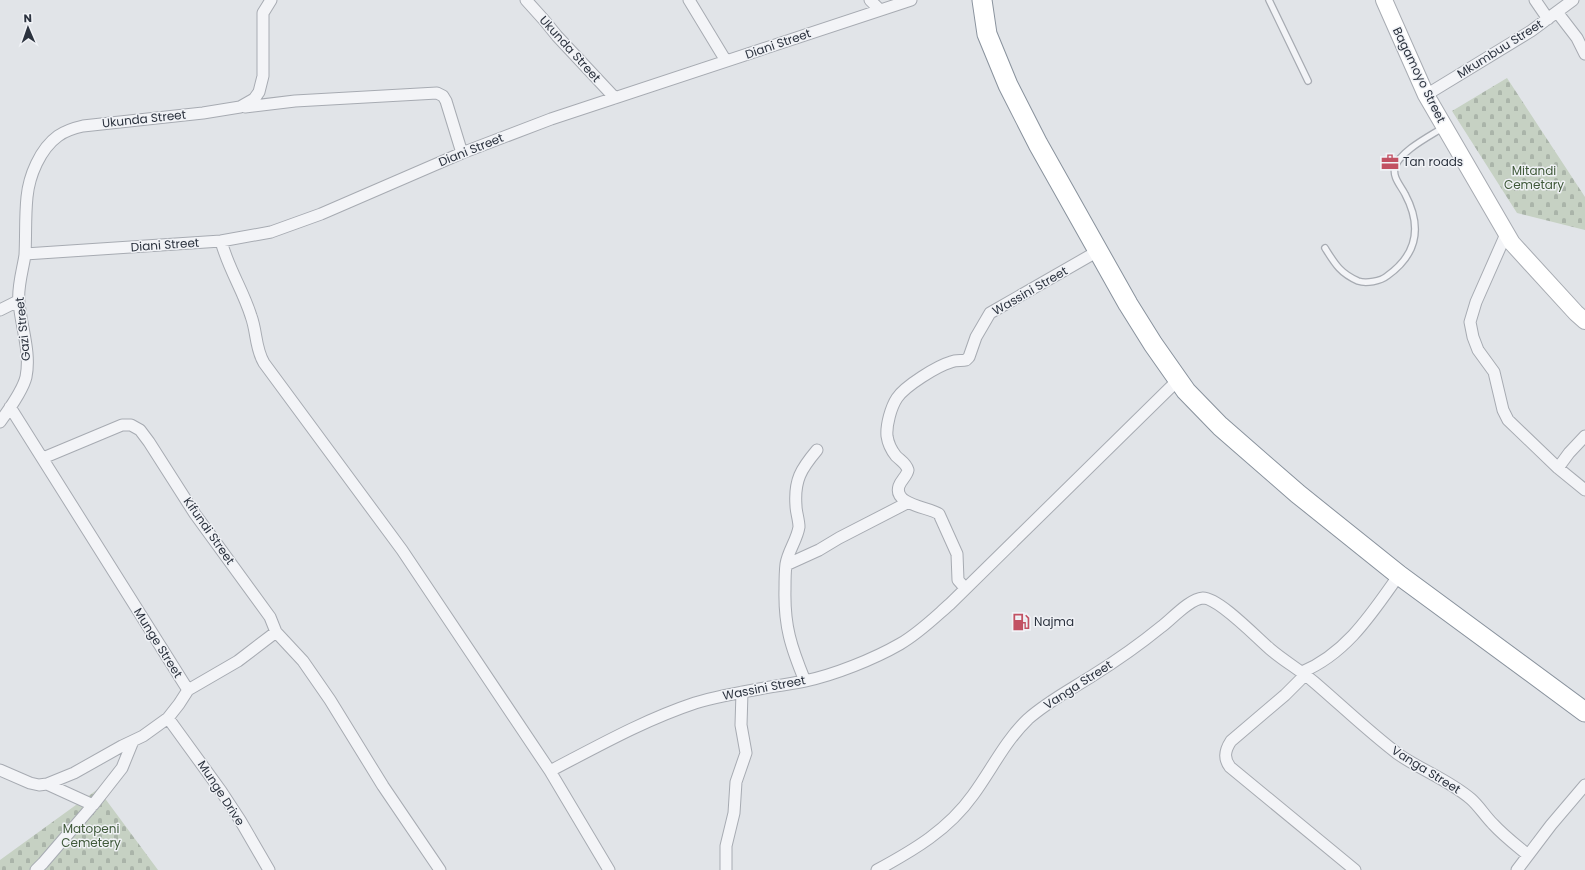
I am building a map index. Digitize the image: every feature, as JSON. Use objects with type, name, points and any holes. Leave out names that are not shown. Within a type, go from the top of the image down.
[{"type":"highway","points":[[982,0],[987,34],[1008,85],[1038,144],[1128,304],[1178,380],[1220,426],[1250,454],[1298,494],[1399,575],[1585,712]]},
{"type":"main road","name":"Bagamoyo Street","points":[[1384,0],[1426,96],[1506,234],[1512,243],[1585,321]]},
{"type":"street","name":"Ukunda Street","points":[[25,254],[27,196],[32,176],[43,152],[57,136],[83,126],[240,108],[254,99],[259,92],[263,76],[263,13],[271,0]]},
{"type":"street","name":"Ukunda Street","points":[[526,0],[557,36],[615,98]]},
{"type":"street","points":[[689,0],[726,62]]},
{"type":"street","points":[[870,0],[880,10]]},
{"type":"street","name":"Diani Street","points":[[25,254],[221,241],[271,232],[321,214],[462,152],[551,119],[911,0]]},
{"type":"street","points":[[1535,0],[1577,38],[1585,54]]},
{"type":"street","name":"Mkumbuu Street","points":[[1426,96],[1553,15],[1573,0]]},
{"type":"street","points":[[240,108],[295,101],[437,93],[443,96],[446,101],[462,152]]},
{"type":"street","points":[[1506,234],[1476,302],[1470,322],[1473,337],[1478,350],[1494,372],[1503,410],[1508,420],[1558,468],[1585,490]]},
{"type":"street","points":[[221,241],[228,264],[249,308],[253,320],[258,351],[264,364],[402,550],[550,771],[609,870]]},
{"type":"street","name":"Wassini Street","points":[[908,503],[900,495],[899,486],[907,473],[908,468],[896,455],[887,436],[889,422],[898,397],[910,385],[931,371],[953,361],[966,360],[969,357],[976,337],[990,313],[1098,251]]},
{"type":"street","name":"Gazi Street","points":[[0,422],[26,379],[28,366],[26,343],[18,301],[25,254]]},
{"type":"street","points":[[0,310],[18,301]]},
{"type":"street","name":"Wassini Street","points":[[550,771],[645,722],[695,703],[742,692],[805,681],[849,667],[901,643],[930,622],[1005,552],[1178,380]]},
{"type":"street","name":"Munge Street","points":[[0,770],[30,783],[47,784],[74,773],[133,740],[143,736],[168,718],[180,704],[188,690],[10,407]]},
{"type":"street","name":"Kifundi Street","points":[[43,458],[122,425],[131,425],[140,430],[195,514],[270,617],[276,632],[303,661],[383,786],[440,870]]},
{"type":"street","points":[[1558,468],[1569,453],[1585,436]]},
{"type":"street","points":[[805,681],[791,646],[785,621],[786,565],[788,552],[799,526],[795,502],[800,471],[817,450]]},
{"type":"street","points":[[786,565],[819,550],[839,538],[908,503],[933,510],[939,514],[957,554],[958,580],[965,588]]},
{"type":"street","points":[[1355,870],[1230,767],[1226,761],[1227,748],[1231,741],[1285,695],[1304,673],[1330,657],[1361,628],[1399,575]]},
{"type":"street","name":"Vanga Street","points":[[877,870],[928,841],[957,813],[974,795],[1010,739],[1028,720],[1049,704],[1122,657],[1168,622],[1185,606],[1199,598],[1209,598],[1222,607],[1273,651],[1304,673],[1397,753],[1458,789],[1470,799],[1501,832],[1528,855]]},
{"type":"street","points":[[188,690],[238,660],[276,632]]},
{"type":"street","points":[[726,870],[726,846],[734,813],[736,782],[746,753],[741,725],[742,692]]},
{"type":"street","name":"Munge Drive","points":[[168,718],[221,791],[269,870]]},
{"type":"street","points":[[36,870],[93,805],[122,768],[133,740]]},
{"type":"street","points":[[47,784],[93,805]]},
{"type":"street","points":[[1517,870],[1551,825],[1585,785]]},
{"type":"lane","points":[[1268,0],[1308,81]]},
{"type":"lane","points":[[1325,248],[1343,273],[1360,282],[1374,281],[1386,277],[1404,261],[1413,243],[1416,228],[1406,195],[1395,177],[1394,169],[1396,163],[1413,147],[1444,127]]},
{"type":"green space","name":"Mitandi Cemetary","points":[[1507,78],[1585,197],[1585,230],[1517,213],[1452,111]]},
{"type":"green space","name":"Matopeni Cemetery","points":[[98,789],[158,870],[0,870],[0,860]]},
{"type":"place","name":"Tan roads","points":[[1390,162]]},
{"type":"place","name":"Najma","points":[[1021,622]]}]
